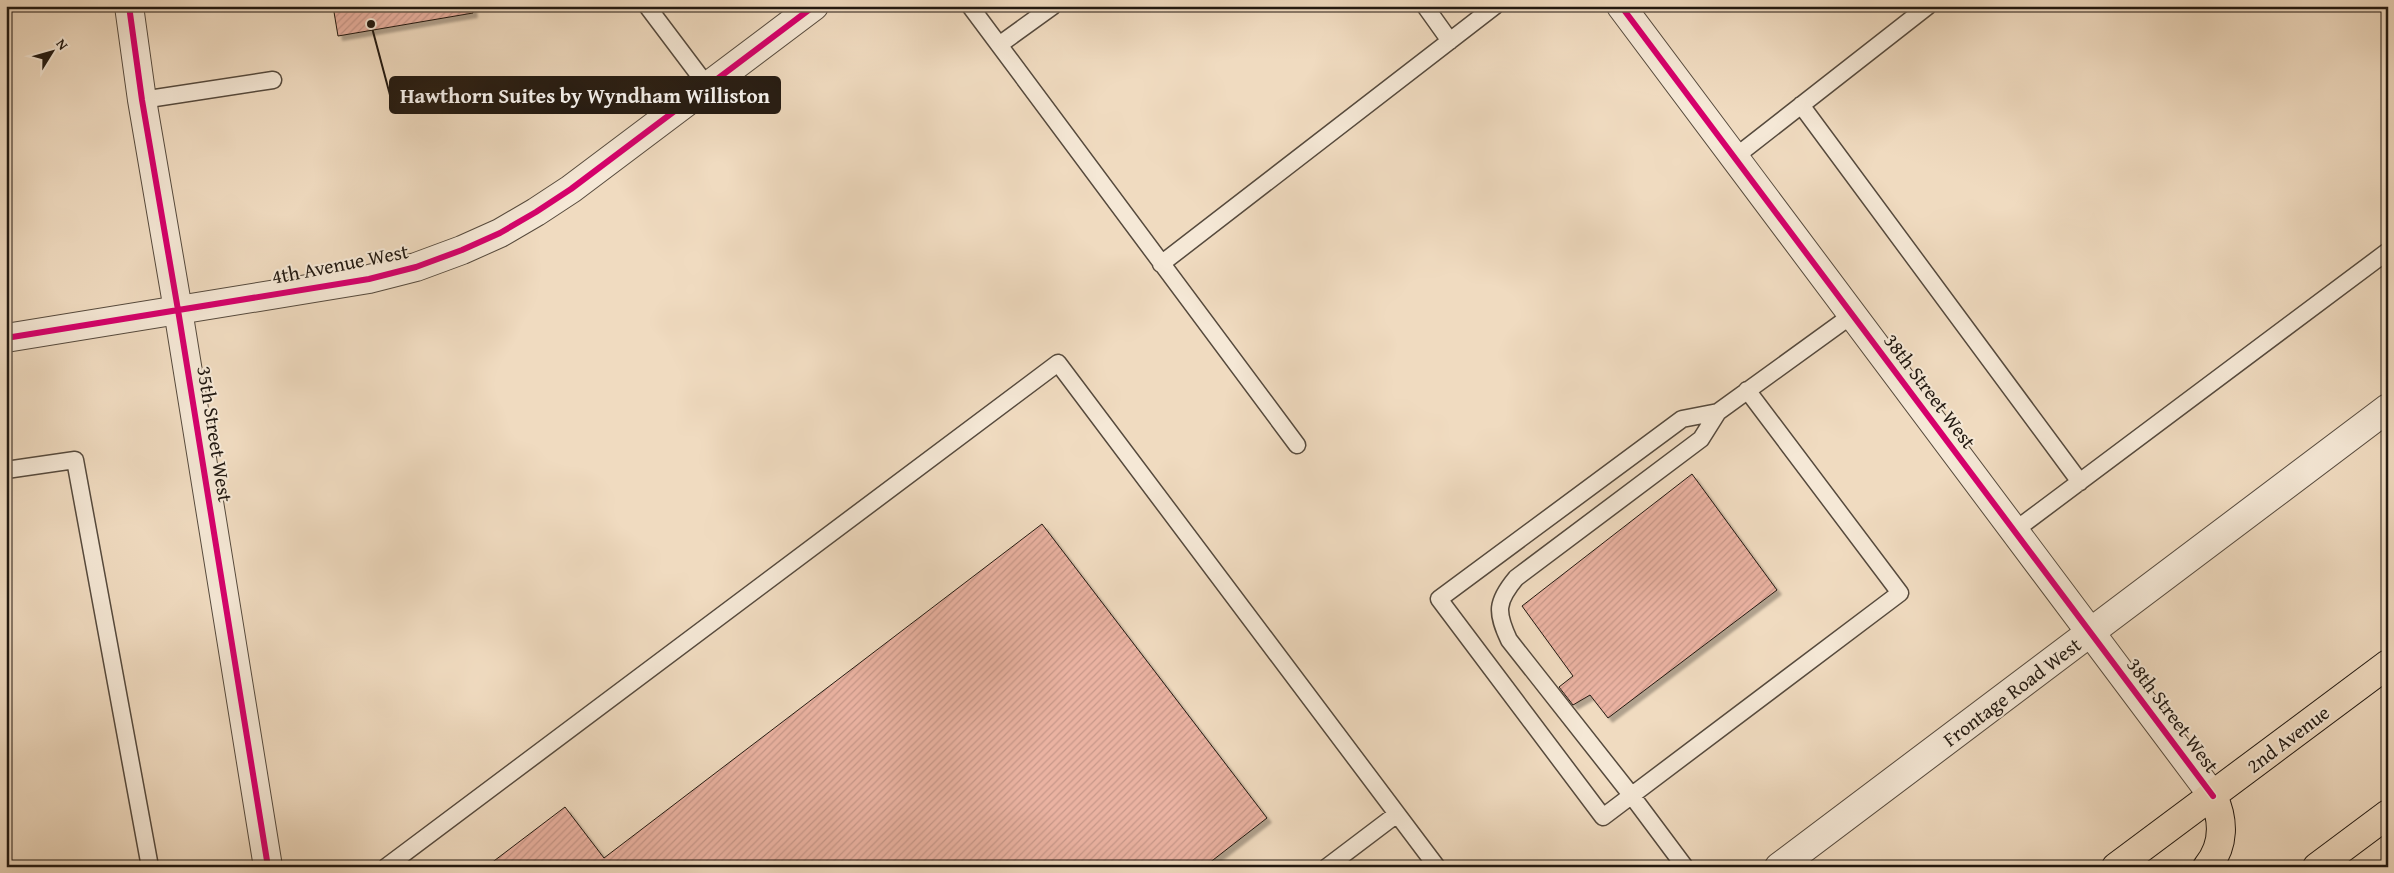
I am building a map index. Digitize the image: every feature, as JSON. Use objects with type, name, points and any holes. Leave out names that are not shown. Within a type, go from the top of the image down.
[{"type":"highway","name":"2nd Avenue","points":[[2116,867],[2388,664]]},
{"type":"highway","points":[[2207,867],[2218,848],[2221,834],[2218,808],[2213,796]]},
{"type":"highway","points":[[2317,867],[2388,814]]},
{"type":"street","name":"35th Street West","points":[[129,6],[142,100],[268,867]]},
{"type":"street","name":"4th Avenue West","points":[[6,338],[369,279],[416,266],[462,250],[536,212],[708,87],[814,6]]},
{"type":"street","name":"38th Street West","points":[[1621,6],[2213,796]]},
{"type":"street","name":"Frontage Road West","points":[[1779,867],[2388,408]]},
{"type":"lane","points":[[647,6],[708,87]]},
{"type":"lane","points":[[970,6],[1297,445]]},
{"type":"lane","points":[[999,45],[1053,6]]},
{"type":"lane","points":[[1425,6],[1450,41]]},
{"type":"lane","points":[[1162,264],[1496,6]]},
{"type":"lane","points":[[1735,157],[1928,6]]},
{"type":"lane","points":[[142,100],[273,80]]},
{"type":"lane","points":[[1802,105],[2080,482]]},
{"type":"lane","points":[[2014,531],[2388,251]]},
{"type":"lane","points":[[1685,867],[1632,796],[1509,640],[1500,620],[1502,594],[1516,578],[1701,439],[1718,412],[1852,315]]},
{"type":"lane","points":[[386,867],[1058,363],[1437,867]]},
{"type":"lane","points":[[1718,412],[1682,419],[1439,599],[1603,817],[1900,592],[1747,390]]},
{"type":"lane","points":[[6,470],[75,460],[150,867]]},
{"type":"lane","points":[[1327,867],[1397,814]]},
{"type":"building","points":[[333,6],[472,6],[473,13],[338,36]]},
{"type":"building","points":[[1692,474],[1777,590],[1608,718],[1590,695],[1573,705],[1559,687],[1573,676],[1522,606]]},
{"type":"building","points":[[1042,524],[1267,818],[1204,867],[486,867],[565,807],[604,858]]},
{"type":"cycle path","points":[[129,6],[142,100],[268,867]]},
{"type":"cycle path","points":[[6,338],[369,279],[416,267],[462,250],[500,233],[571,189],[814,6]]},
{"type":"cycle path","points":[[1621,6],[2213,796]]},
{"type":"place","name":"Hawthorn Suites by Wyndham Williston","points":[[371,24]]}]
